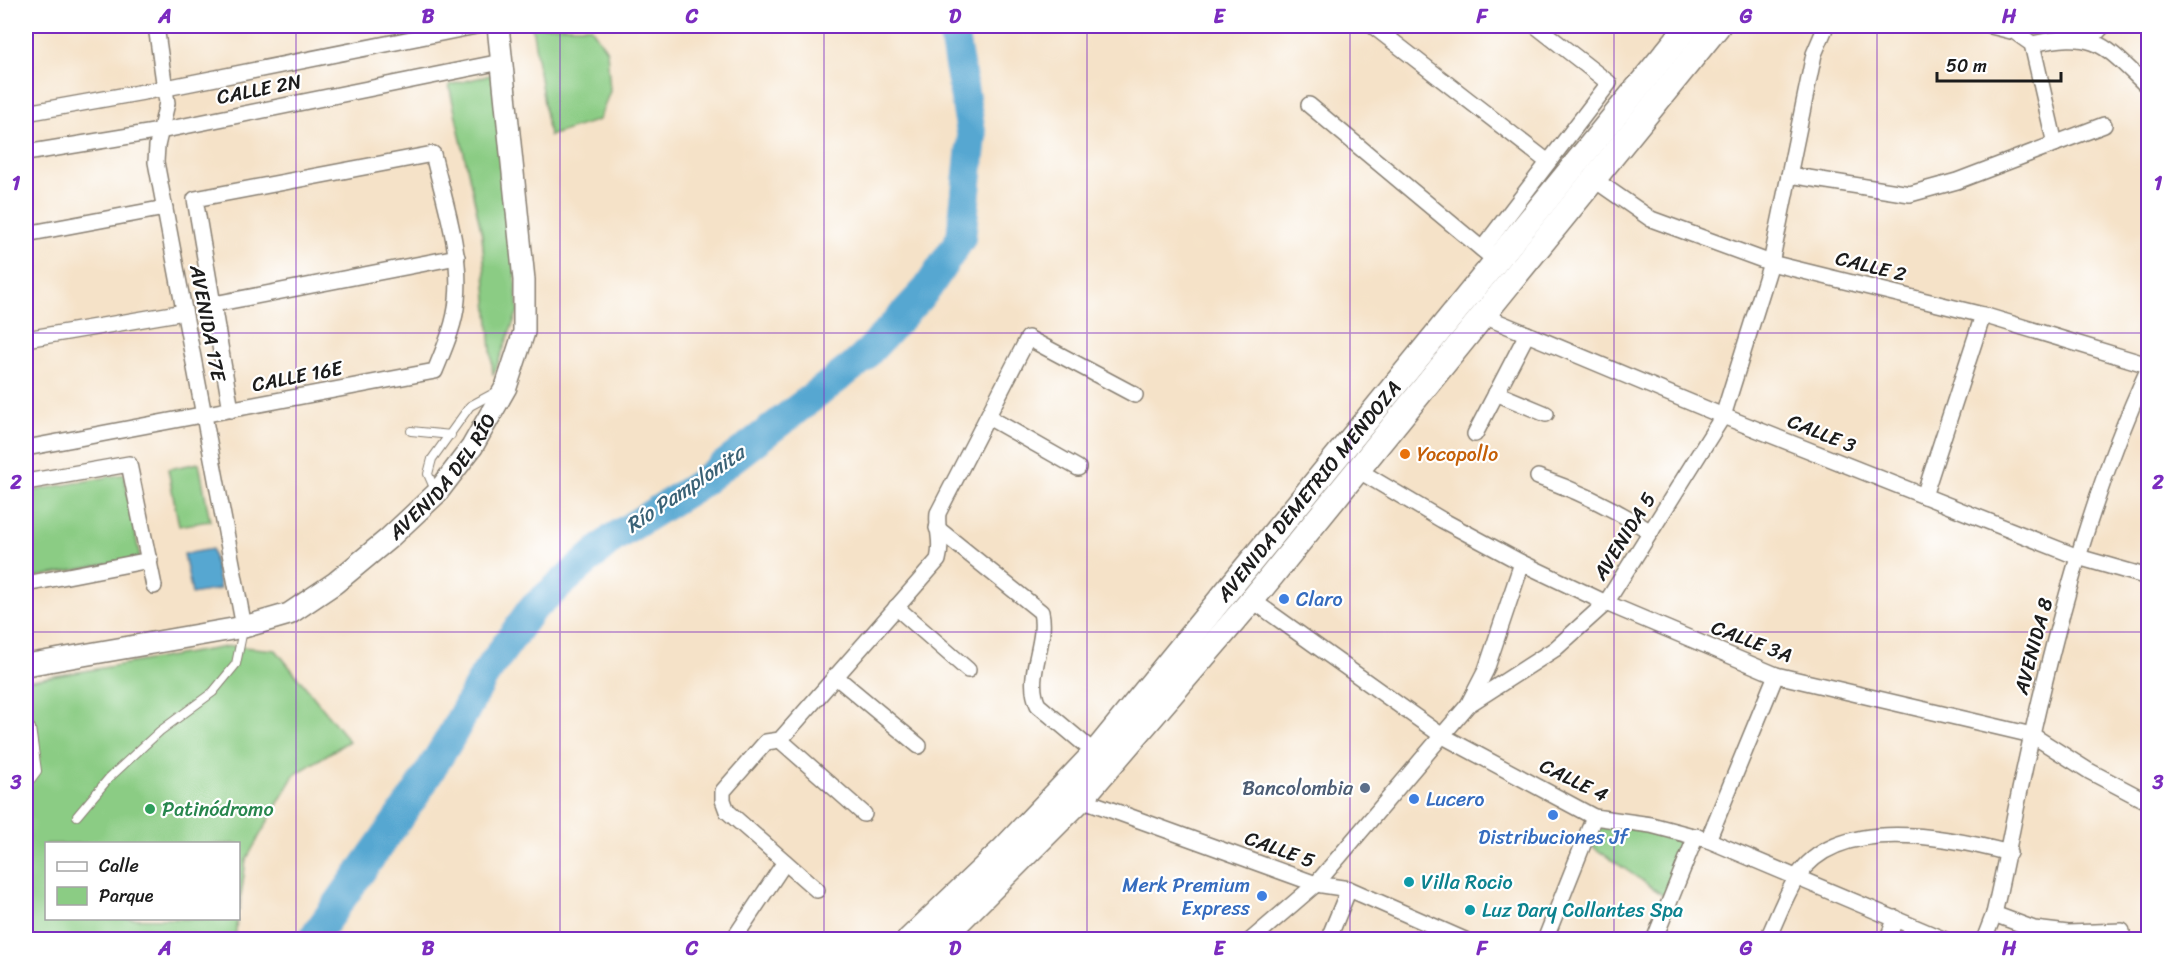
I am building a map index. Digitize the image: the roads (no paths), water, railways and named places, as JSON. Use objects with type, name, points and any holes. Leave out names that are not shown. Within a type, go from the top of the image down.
[{"type":"main road","name":"AVENIDA DEL RÍO","points":[[26,665],[244,627],[289,614],[335,583],[388,539],[436,493],[472,447],[506,387],[524,332],[524,280],[498,26]]},
{"type":"main road","name":"AVENIDA DEMETRIO MENDOZA","points":[[909,939],[1003,850],[1095,753],[1490,256],[1688,26]]},
{"type":"main road","name":"AVENIDA DEMETRIO MENDOZA","points":[[940,939],[958,929],[1081,799],[1252,600],[1356,469],[1485,316],[1718,26]]},
{"type":"street","name":"AVENIDA 17E","points":[[156,26],[167,103],[156,162],[244,627]]},
{"type":"street","name":"CALLE 2N","points":[[26,113],[166,88],[476,26]]},
{"type":"street","points":[[1373,26],[1548,162]]},
{"type":"street","points":[[1309,105],[1490,256],[1548,162],[1609,82],[1536,26]]},
{"type":"street","name":"AVENIDA 5","points":[[1251,939],[1316,884],[1468,705],[1554,649],[1606,603],[1652,532],[1723,416],[1771,263],[1814,54],[1826,26]]},
{"type":"street","points":[[1991,26],[2015,32],[2032,45],[2055,144]]},
{"type":"street","points":[[2090,40],[2103,26]]},
{"type":"street","points":[[2032,45],[2073,37],[2090,40],[2112,52],[2148,87]]},
{"type":"street","name":"CALLE 2N","points":[[26,153],[160,131],[501,62]]},
{"type":"street","points":[[1789,174],[1910,194],[1957,181],[2104,125]]},
{"type":"street","points":[[213,304],[457,257],[433,154],[195,199],[231,410]]},
{"type":"street","name":"CALLE 2","points":[[1595,180],[1652,219],[1771,263],[1983,315],[2148,365]]},
{"type":"street","points":[[26,234],[165,208]]},
{"type":"street","name":"CALLE 16E","points":[[26,448],[435,371],[450,334],[458,301],[457,257]]},
{"type":"street","points":[[26,339],[184,312]]},
{"type":"street","points":[[1924,496],[1983,315]]},
{"type":"street","name":"CALLE 3","points":[[1485,316],[1723,416],[2078,557],[2148,577]]},
{"type":"street","points":[[1475,434],[1527,334]]},
{"type":"street","points":[[817,890],[728,811],[723,800],[723,790],[766,742],[780,740],[938,560],[942,544],[936,528],[938,513],[1028,338],[1135,395]]},
{"type":"street","name":"AVENIDA 8","points":[[1984,939],[1994,914],[2009,853],[2032,735],[2078,557],[2119,434],[2148,370]]},
{"type":"street","points":[[1496,393],[1546,414]]},
{"type":"street","points":[[988,417],[1078,468]]},
{"type":"street","points":[[26,482],[129,464],[154,586]]},
{"type":"street","name":"CALLE 3A","points":[[1356,469],[1442,520],[1522,563],[1606,603],[1776,675],[2032,735],[2088,771],[2148,802]]},
{"type":"street","points":[[1538,477],[1578,491],[1617,510],[1652,532]]},
{"type":"street","points":[[936,528],[1041,612],[1044,634],[1034,680],[1034,696],[1038,705],[1095,753]]},
{"type":"street","points":[[26,584],[150,560]]},
{"type":"street","points":[[1468,705],[1486,670],[1522,563]]},
{"type":"street","name":"CALLE 4","points":[[1252,600],[1441,735],[1594,817],[1652,825],[1702,838],[1945,939]]},
{"type":"street","points":[[896,607],[968,670]]},
{"type":"street","points":[[1654,939],[1776,675]]},
{"type":"street","points":[[835,676],[919,746]]},
{"type":"street","points":[[780,740],[864,814]]},
{"type":"street","name":"CALLE 5","points":[[1081,799],[1316,884],[1348,889],[1465,939]]},
{"type":"street","points":[[1545,939],[1594,817]]},
{"type":"street","points":[[1767,939],[1798,876],[1827,848],[1871,837],[1911,836],[1955,839],[2009,853]]},
{"type":"street","points":[[733,939],[785,862]]},
{"type":"street","points":[[1328,939],[1348,889]]},
{"type":"street","points":[[1994,914],[2034,929],[2068,933],[2122,931]]},
{"type":"street","points":[[1887,939],[1896,918]]},
{"type":"lane","points":[[436,493],[428,474],[432,459],[470,406],[506,387]]},
{"type":"lane","points":[[411,431],[451,435]]},
{"type":"lane","points":[[77,816],[109,778],[160,731],[213,692],[236,664],[244,627]]},
{"type":"lane","points":[[26,723],[31,728],[37,771],[31,779],[26,780]]},
{"type":"water","points":[[212,549],[220,589],[192,594],[184,554]]},
{"type":"waterway","name":"Río Pamplonita","points":[[312,940],[415,795],[449,740],[484,676],[531,610],[613,538],[698,485],[861,360],[927,289],[961,238],[972,137],[952,26]]},
{"type":"place","name":"Yocopollo","points":[[1405,454]]},
{"type":"place","name":"Claro","points":[[1284,599]]},
{"type":"place","name":"Bancolombia","points":[[1365,788]]},
{"type":"place","name":"Lucero","points":[[1414,799]]},
{"type":"place","name":"Patinódromo","points":[[150,809]]},
{"type":"place","name":"Distribuciones Jf","points":[[1553,815]]},
{"type":"place","name":"Villa Rocio","points":[[1409,882]]},
{"type":"place","name":"Merk Premium Express","points":[[1262,896]]},
{"type":"place","name":"Luz Dary Collantes Spa","points":[[1470,910]]}]
